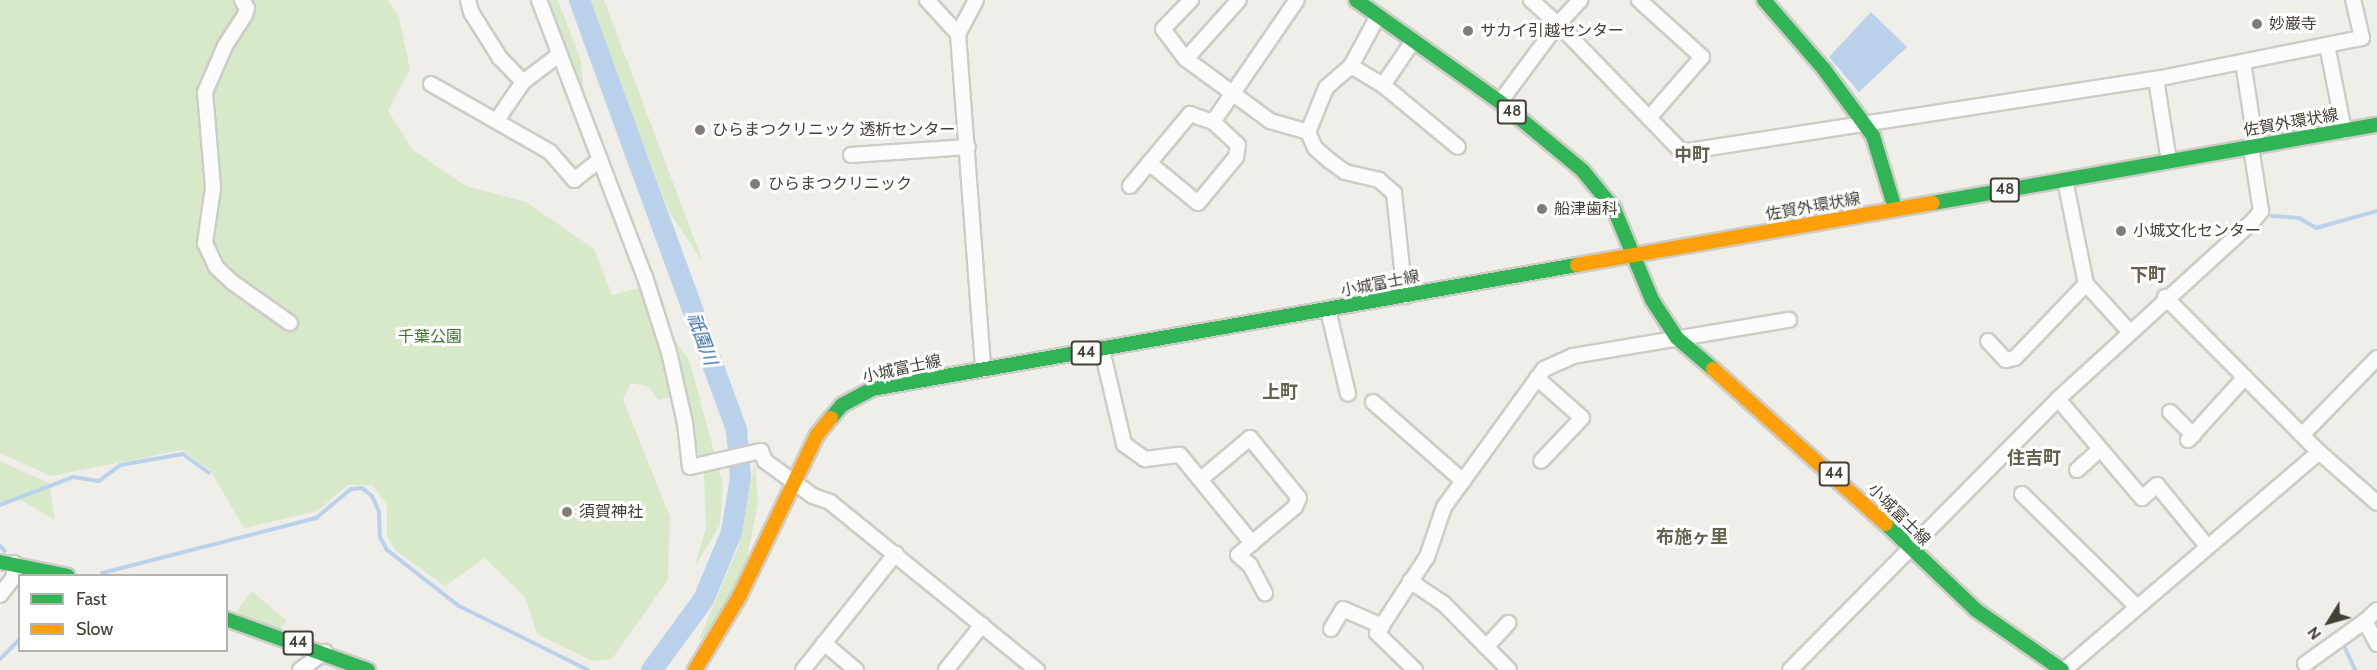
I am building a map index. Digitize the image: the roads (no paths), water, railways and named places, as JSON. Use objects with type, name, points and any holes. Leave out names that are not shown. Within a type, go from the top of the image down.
[{"type":"main road","name":"48","points":[[1356,0],[1500,102],[1601,190],[1614,209],[1632,255]]},
{"type":"main road","points":[[1764,0],[1823,68],[1873,136],[1895,209]]},
{"type":"main road","name":"佐賀外環状線","points":[[1632,255],[2377,125]]},
{"type":"main road","name":"小城富士線","points":[[695,670],[738,597],[794,482],[828,419],[855,397],[872,389],[1632,255],[1652,300],[1677,338],[1827,467],[1908,549],[1976,610],[2063,670]]},
{"type":"main road","points":[[7,562],[59,574]]},
{"type":"main road","name":"44","points":[[228,620],[325,652],[368,670]]},
{"type":"street","points":[[242,0],[245,15],[225,46],[205,92],[213,188],[205,243],[207,254],[224,275],[290,323]]},
{"type":"street","points":[[468,0],[471,12],[500,58],[523,82]]},
{"type":"street","points":[[539,0],[669,352],[685,423],[690,466],[761,451],[765,461],[813,496],[830,502],[896,553],[1037,670]]},
{"type":"street","points":[[927,0],[958,34]]},
{"type":"street","points":[[976,0],[958,34],[983,370]]},
{"type":"street","points":[[1191,0],[1163,29],[1186,59],[1234,97],[1270,121],[1308,132]]},
{"type":"street","points":[[1186,59],[1239,0]]},
{"type":"street","points":[[1213,122],[1234,97],[1297,0]]},
{"type":"street","points":[[1531,0],[1558,24],[1682,152],[2156,80],[2362,38],[2353,0]]},
{"type":"street","points":[[1500,102],[1558,24],[1580,0]]},
{"type":"street","points":[[1639,0],[1702,57],[1649,118]]},
{"type":"street","points":[[1378,16],[1351,66],[1326,88],[1308,132],[1315,148],[1345,172],[1379,180],[1394,193],[1405,296]]},
{"type":"street","points":[[1383,85],[1413,41]]},
{"type":"street","points":[[2327,45],[2344,131]]},
{"type":"street","points":[[497,120],[523,82],[560,54]]},
{"type":"street","points":[[1790,670],[2058,399],[2165,297],[2261,211],[2243,62]]},
{"type":"street","points":[[1351,66],[1383,85],[1458,147]]},
{"type":"street","points":[[2156,80],[2169,161]]},
{"type":"street","points":[[431,84],[550,152],[574,180],[600,160]]},
{"type":"street","points":[[1130,186],[1149,163],[1190,114],[1213,122],[1239,145],[1236,157],[1198,203],[1149,163]]},
{"type":"street","points":[[850,155],[968,147]]},
{"type":"street","points":[[2065,180],[2086,284],[2129,331]]},
{"type":"street","points":[[1988,341],[2006,360],[2014,358],[2086,284]]},
{"type":"street","points":[[2165,297],[2319,452],[2377,502]]},
{"type":"street","points":[[1328,310],[1348,394]]},
{"type":"street","points":[[1415,670],[1377,633],[1427,557],[1444,507],[1537,378],[1550,366],[1573,356],[1789,320]]},
{"type":"street","points":[[1102,350],[1124,444],[1145,459],[1180,455],[1252,543]]},
{"type":"street","points":[[2303,434],[2376,362]]},
{"type":"street","points":[[2170,412],[2191,437],[2245,377]]},
{"type":"street","points":[[1537,378],[1582,418],[1541,461]]},
{"type":"street","points":[[2058,399],[2098,451],[2142,498],[2157,485],[2207,546]]},
{"type":"street","points":[[1374,402],[1463,481]]},
{"type":"street","points":[[1201,479],[1250,438],[1299,498],[1295,507],[1238,555],[1250,565],[1265,593]]},
{"type":"street","points":[[2077,470],[2098,451]]},
{"type":"street","points":[[2063,670],[2319,452]]},
{"type":"street","points":[[2022,494],[2137,607]]},
{"type":"street","points":[[803,670],[896,553]]},
{"type":"street","points":[[0,595],[14,577],[7,562]]},
{"type":"street","points":[[1410,581],[1443,603],[1509,670]]},
{"type":"street","points":[[1331,629],[1343,609],[1382,626]]},
{"type":"street","points":[[2305,664],[2377,610]]},
{"type":"street","points":[[2365,621],[2377,644]]},
{"type":"street","points":[[1486,647],[1508,623]]},
{"type":"street","points":[[946,670],[982,625]]},
{"type":"street","points":[[824,643],[856,670]]},
{"type":"street","points":[[300,670],[325,652]]},
{"type":"water","points":[[1871,12],[1907,47],[1859,92],[1829,57]]},
{"type":"waterway","name":"祇園川","points":[[579,0],[736,430],[740,477],[731,532],[703,599],[651,670]]},
{"type":"waterway","points":[[2272,216],[2299,218],[2316,228],[2377,211]]},
{"type":"waterway","points":[[0,505],[73,477],[99,481],[120,465],[183,454],[209,473]]},
{"type":"waterway","points":[[102,573],[316,518],[351,489],[362,488],[372,496],[379,512],[380,537],[387,550],[459,606],[588,670]]},
{"type":"waterway","points":[[0,546],[5,551]]},
{"type":"waterway","points":[[825,631],[836,617]]},
{"type":"waterway","points":[[0,659],[18,641]]},
{"type":"waterway","points":[[2344,646],[2355,670]]},
{"type":"place","name":"妙巌寺","points":[[2257,24]]},
{"type":"place","name":"サカイ引越センター","points":[[1468,31]]},
{"type":"place","name":"ひらまつクリニック 透析センター","points":[[700,130]]},
{"type":"place","name":"ひらまつクリニック","points":[[755,184]]},
{"type":"place","name":"船津歯科","points":[[1542,209]]},
{"type":"place","name":"小城文化センター","points":[[2121,231]]},
{"type":"place","name":"須賀神社","points":[[567,512]]},
{"type":"district","name":"中町","points":[[1692,155]]},
{"type":"district","name":"下町","points":[[2148,275]]},
{"type":"district","name":"上町","points":[[1280,392]]},
{"type":"district","name":"住吉町","points":[[2034,458]]},
{"type":"district","name":"布施ヶ里","points":[[1692,537]]},
{"type":"park label","name":"千葉公園","points":[[430,337]]}]
